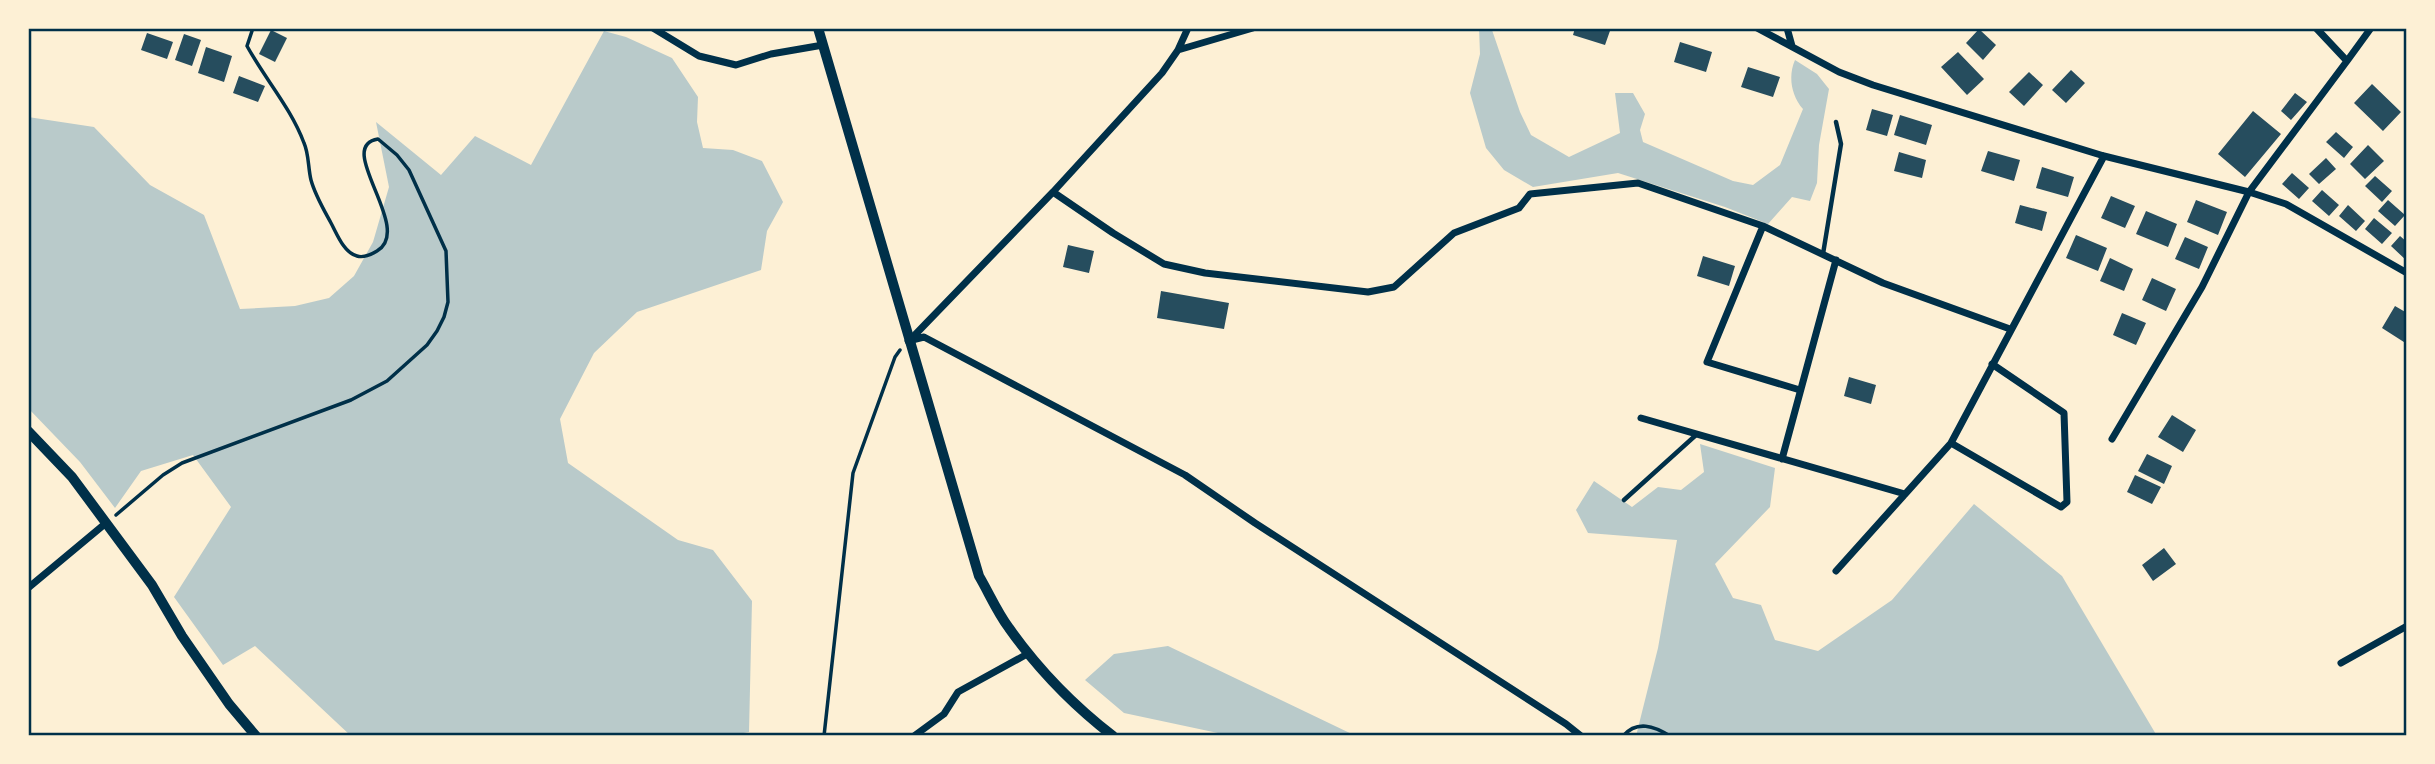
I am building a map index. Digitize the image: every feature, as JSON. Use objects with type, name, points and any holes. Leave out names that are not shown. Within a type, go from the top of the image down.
[{"type":"street","points":[[653,28],[699,56],[736,65],[771,54],[823,46]]},
{"type":"street","points":[[818,28],[979,576],[1008,626],[1028,653],[1080,710],[1113,736]]},
{"type":"street","points":[[908,341],[1053,192],[1163,73],[1188,28]]},
{"type":"street","points":[[1178,50],[1253,28]]},
{"type":"street","points":[[1757,28],[1839,72],[1873,85],[2104,156],[2249,192],[2286,204],[2407,273]]},
{"type":"street","points":[[1787,28],[1792,46]]},
{"type":"street","points":[[2316,28],[2347,61]]},
{"type":"street","points":[[2112,439],[2202,287],[2249,192],[2371,28]]},
{"type":"street","points":[[1836,571],[1951,443],[2104,156]]},
{"type":"street","points":[[1053,192],[1164,264],[1205,273],[1368,292],[1394,287],[1454,233],[1519,208],[1530,194],[1638,183],[1763,226],[1883,284],[2010,329]]},
{"type":"street","points":[[1763,226],[1707,362],[1800,390]]},
{"type":"street","points":[[1782,459],[1836,260]]},
{"type":"street","points":[[908,341],[924,337],[1185,475],[1581,736]]},
{"type":"street","points":[[1951,443],[2061,507],[2067,502],[2064,413],[1992,364]]},
{"type":"street","points":[[1641,418],[1905,494]]},
{"type":"street","points":[[28,431],[72,477],[152,585],[182,636],[229,704],[256,736]]},
{"type":"street","points":[[28,588],[106,523]]},
{"type":"street","points":[[2341,663],[2407,626]]},
{"type":"street","points":[[914,736],[944,714],[958,692],[1028,653]]},
{"type":"lane","points":[[1823,254],[1841,144],[1836,122]]},
{"type":"lane","points":[[1624,499],[1696,434]]},
{"type":"path","points":[[106,523],[163,475],[182,463],[351,400],[387,382],[427,345],[444,317],[449,281],[446,251],[409,170],[378,139],[369,142],[364,150],[364,159],[382,207],[388,229],[387,240],[379,250],[363,256],[356,256],[348,251],[321,205],[311,181],[306,145],[284,102],[247,46],[253,28]]},
{"type":"path","points":[[824,736],[853,473],[895,357],[908,341]]},
{"type":"path","points":[[1623,736],[1630,728],[1642,725],[1670,736]]},
{"type":"shaded area","points":[[1479,28],[1492,30],[1520,112],[1531,135],[1569,157],[1620,133],[1615,93],[1633,93],[1645,114],[1640,130],[1643,142],[1733,181],[1753,185],[1780,165],[1803,109],[1792,85],[1795,60],[1817,74],[1829,89],[1819,145],[1817,183],[1810,201],[1792,197],[1768,224],[1725,207],[1618,173],[1533,187],[1504,170],[1486,148],[1470,93],[1480,54]]},
{"type":"shaded area","points":[[604,31],[626,37],[672,58],[698,97],[697,122],[703,148],[733,150],[762,161],[783,202],[767,231],[761,270],[637,312],[594,353],[560,419],[568,463],[678,540],[713,550],[752,601],[749,732],[727,736],[351,736],[255,646],[223,665],[174,597],[231,507],[193,455],[141,471],[115,508],[80,462],[28,408],[28,117],[94,127],[150,185],[204,215],[240,309],[295,306],[329,298],[354,276],[373,242],[389,187],[376,122],[441,175],[475,136],[531,165]]},
{"type":"shaded area","points":[[1700,444],[1775,468],[1770,507],[1715,564],[1733,598],[1761,605],[1775,640],[1818,651],[1892,600],[1974,504],[2062,576],[2157,736],[1636,736],[1658,648],[1677,540],[1588,533],[1576,510],[1594,481],[1632,507],[1658,487],[1681,490],[1704,472]]},
{"type":"shaded area","points":[[1168,646],[1356,736],[1232,736],[1124,713],[1085,680],[1114,654]]},
{"type":"building","points":[[1575,28],[1611,28],[1605,45],[1573,35]]},
{"type":"building","points":[[1979,29],[1996,45],[1983,60],[1966,43]]},
{"type":"building","points":[[271,30],[287,38],[275,62],[259,54]]},
{"type":"building","points":[[147,33],[173,42],[167,59],[141,50]]},
{"type":"building","points":[[184,34],[201,40],[192,66],[175,60]]},
{"type":"building","points":[[1680,42],[1712,52],[1706,72],[1674,62]]},
{"type":"building","points":[[206,47],[232,56],[224,82],[198,73]]},
{"type":"building","points":[[1958,52],[1984,79],[1967,95],[1941,67]]},
{"type":"building","points":[[1748,67],[1780,77],[1773,97],[1741,87]]},
{"type":"building","points":[[2071,70],[2085,83],[2066,103],[2052,90]]},
{"type":"building","points":[[2029,72],[2043,85],[2024,106],[2009,92]]},
{"type":"building","points":[[239,76],[265,86],[258,102],[233,93]]},
{"type":"building","points":[[2372,84],[2401,112],[2383,131],[2354,103]]},
{"type":"building","points":[[2295,93],[2307,102],[2291,120],[2281,111]]},
{"type":"building","points":[[1872,109],[1893,115],[1887,136],[1866,130]]},
{"type":"building","points":[[2253,111],[2281,134],[2245,177],[2218,154]]},
{"type":"building","points":[[1900,115],[1932,125],[1926,145],[1894,135]]},
{"type":"building","points":[[2336,132],[2353,147],[2344,158],[2326,142]]},
{"type":"building","points":[[2368,145],[2384,161],[2365,179],[2350,164]]},
{"type":"building","points":[[1988,151],[2020,160],[2014,181],[1981,171]]},
{"type":"building","points":[[1899,152],[1926,160],[1922,178],[1894,171]]},
{"type":"building","points":[[2326,158],[2336,169],[2319,184],[2309,174]]},
{"type":"building","points":[[2042,167],[2074,177],[2068,197],[2036,188]]},
{"type":"building","points":[[2292,173],[2309,188],[2299,199],[2282,184]]},
{"type":"building","points":[[2375,176],[2392,191],[2382,202],[2365,186]]},
{"type":"building","points":[[2322,190],[2339,205],[2329,216],[2312,201]]},
{"type":"building","points":[[2111,196],[2135,206],[2125,228],[2101,218]]},
{"type":"building","points":[[2196,200],[2227,212],[2218,235],[2187,222]]},
{"type":"building","points":[[2388,200],[2405,215],[2395,226],[2378,211]]},
{"type":"building","points":[[2020,205],[2047,212],[2042,231],[2015,223]]},
{"type":"building","points":[[2348,205],[2365,221],[2356,231],[2339,216]]},
{"type":"building","points":[[2146,211],[2177,224],[2168,247],[2136,234]]},
{"type":"building","points":[[2374,218],[2392,233],[2382,244],[2365,229]]},
{"type":"building","points":[[2076,235],[2107,248],[2098,271],[2066,258]]},
{"type":"building","points":[[2400,236],[2407,242],[2407,261],[2391,246]]},
{"type":"building","points":[[2185,237],[2208,247],[2199,269],[2175,259]]},
{"type":"building","points":[[1068,245],[1094,251],[1089,273],[1063,267]]},
{"type":"building","points":[[1703,256],[1735,266],[1729,286],[1697,276]]},
{"type":"building","points":[[2110,258],[2133,269],[2124,291],[2100,281]]},
{"type":"building","points":[[2152,278],[2176,289],[2166,311],[2142,300]]},
{"type":"building","points":[[1161,291],[1229,303],[1224,329],[1157,318]]},
{"type":"building","points":[[2395,306],[2407,313],[2407,344],[2382,328]]},
{"type":"building","points":[[2122,313],[2146,323],[2136,345],[2113,335]]},
{"type":"building","points":[[1849,377],[1876,385],[1871,404],[1844,396]]},
{"type":"building","points":[[2172,415],[2196,430],[2183,452],[2158,437]]},
{"type":"building","points":[[2147,454],[2172,466],[2164,484],[2138,471]]},
{"type":"building","points":[[2135,475],[2161,487],[2152,504],[2127,492]]},
{"type":"building","points":[[2164,548],[2176,564],[2153,581],[2142,565]]}]
